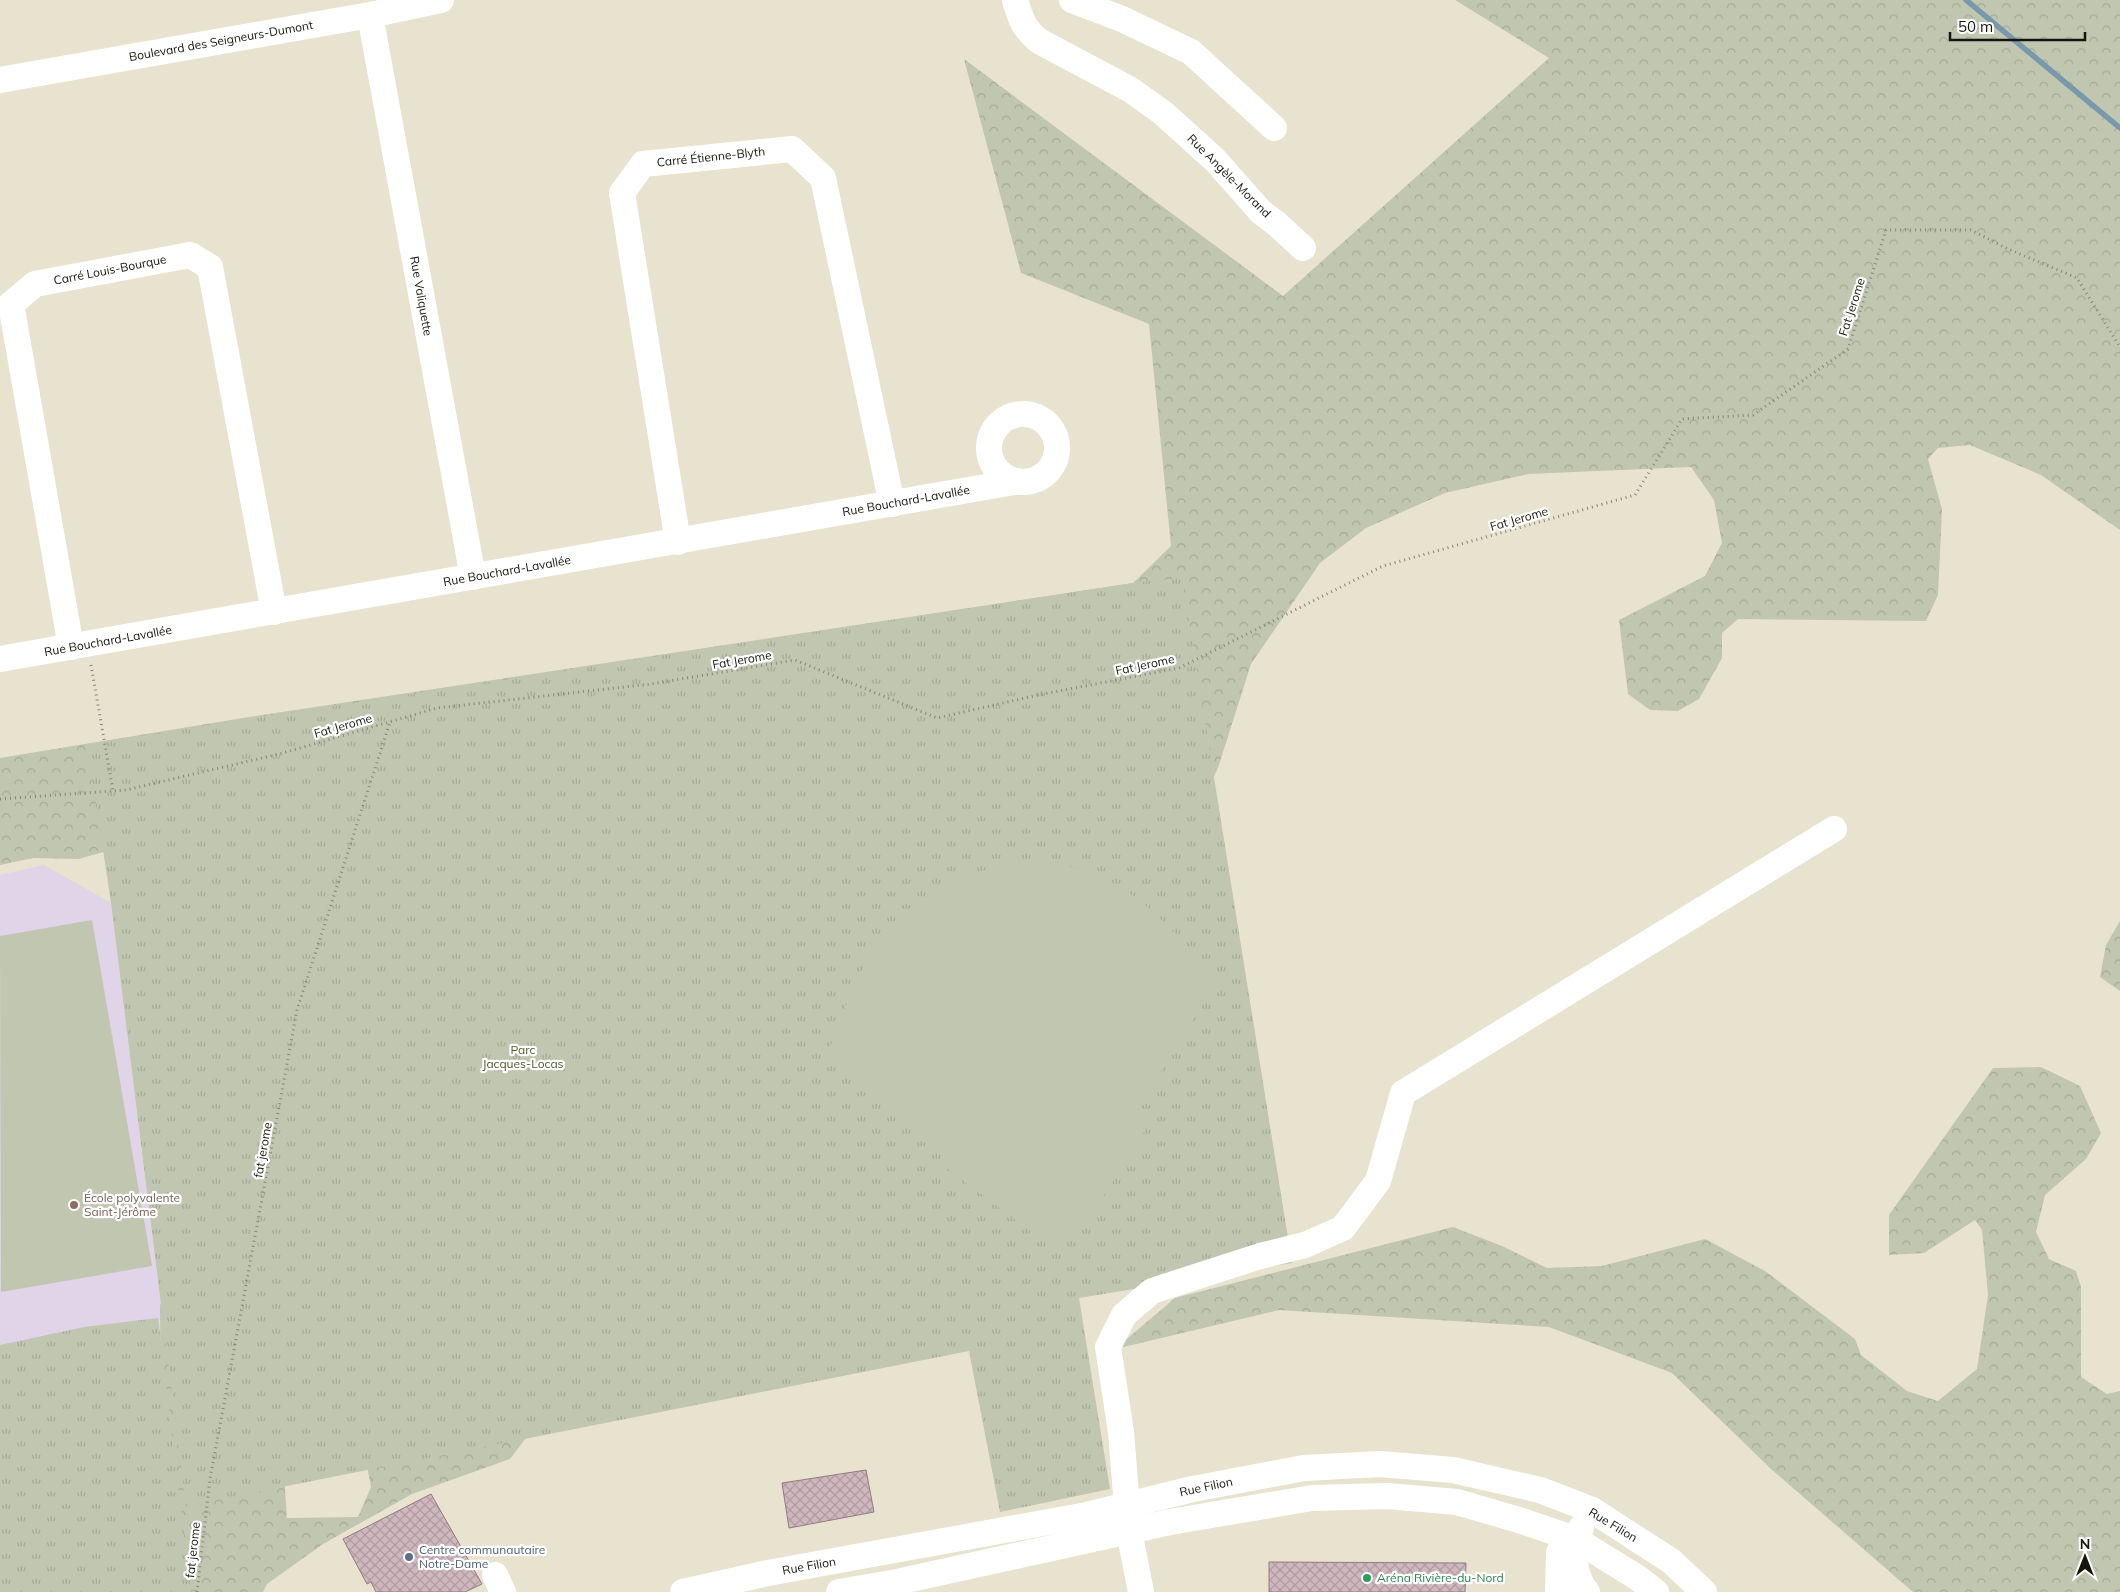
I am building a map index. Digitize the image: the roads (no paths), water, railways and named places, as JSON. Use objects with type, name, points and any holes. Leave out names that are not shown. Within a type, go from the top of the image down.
[{"type":"street","name":"Boulevard des Seigneurs-Dumont","points":[[0,80],[441,0]]},
{"type":"street","name":"Rue Angèle-Morand","points":[[1015,0],[1020,18],[1027,31],[1039,41],[1131,90],[1163,113],[1215,160],[1261,212],[1303,248]]},
{"type":"street","points":[[1072,0],[1122,19],[1191,52],[1274,128]]},
{"type":"street","name":"Rue Valiquette","points":[[370,14],[473,577]]},
{"type":"street","name":"Carré Étienne-Blyth","points":[[678,542],[622,194],[643,164],[792,149],[823,178],[892,504]]},
{"type":"street","name":"Carré Louis-Bourque","points":[[79,646],[11,304],[35,284],[190,254],[210,266],[274,612]]},
{"type":"street","name":"Rue Bouchard-Lavallée","points":[[0,660],[1014,482]]},
{"type":"street","points":[[1141,1592],[1128,1519],[1121,1432],[1108,1347],[1124,1315],[1152,1291],[1260,1256],[1305,1245],[1343,1228],[1378,1181],[1403,1092],[1834,829]]},
{"type":"street","name":"Rue Filion","points":[[839,1592],[897,1582],[1128,1519],[1192,1489],[1304,1468],[1380,1464],[1453,1470],[1540,1490],[1592,1510],[1672,1561],[1704,1592]]},
{"type":"street","name":"Rue Filion","points":[[683,1592],[768,1573],[1128,1519],[1170,1522],[1312,1498],[1387,1496],[1457,1502],[1575,1539],[1638,1578],[1656,1592]]},
{"type":"street","points":[[1563,1589],[1558,1552],[1575,1539],[1592,1510]]},
{"type":"street","points":[[1575,1539],[1574,1560],[1578,1580],[1587,1592]]},
{"type":"waterway","points":[[1966,0],[2120,128]]},
{"type":"place","name":"École polyvalente Saint-Jérôme","points":[[74,1205]]},
{"type":"place","name":"Centre communautaire Notre-Dame","points":[[409,1557]]},
{"type":"place","name":"Aréna Rivière-du-Nord","points":[[1367,1578]]},
{"type":"park label","name":"Parc Jacques-Locas","points":[[523,1057]]}]
